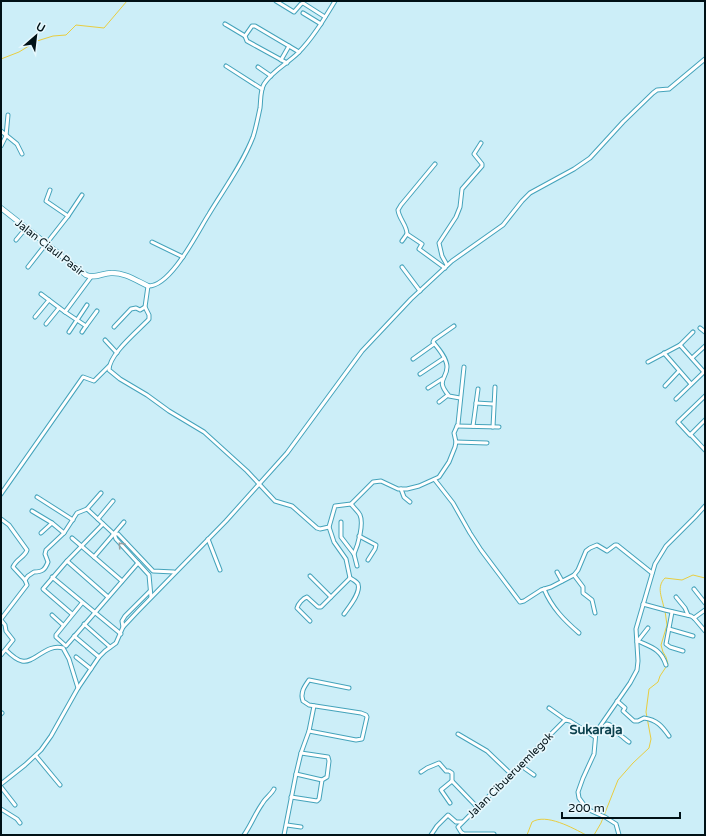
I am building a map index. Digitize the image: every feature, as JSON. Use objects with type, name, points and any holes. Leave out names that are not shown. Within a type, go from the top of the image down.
[{"type":"street","points":[[276,1],[294,12],[301,3],[303,3],[325,17]]},
{"type":"street","points":[[1,494],[83,377],[94,381],[109,366],[117,353],[149,319],[145,307],[148,286],[153,286],[162,280],[183,257],[233,174],[250,144],[257,120],[264,84],[299,52],[321,24],[335,1]]},
{"type":"street","points":[[303,13],[321,24]]},
{"type":"street","points":[[225,24],[246,36],[247,40],[286,63]]},
{"type":"street","points":[[246,36],[254,25],[299,52]]},
{"type":"street","points":[[281,60],[289,46]]},
{"type":"street","points":[[123,627],[260,484],[295,444],[368,344],[420,291],[463,252],[503,225],[522,200],[530,193],[574,169],[590,158],[623,122],[656,91],[668,89],[705,59]]},
{"type":"street","points":[[226,66],[262,89]]},
{"type":"street","points":[[258,67],[271,76]]},
{"type":"street","points":[[1,146],[6,136],[8,115]]},
{"type":"street","points":[[1,131],[17,144],[22,154]]},
{"type":"street","points":[[446,267],[439,243],[456,217],[460,207],[462,189],[482,166],[474,154],[481,143]]},
{"type":"street","points":[[435,164],[399,208],[399,214],[408,231],[408,234],[421,243],[419,249],[446,267]]},
{"type":"street","points":[[50,190],[46,201],[68,216]]},
{"type":"street","points":[[28,266],[68,216],[82,195]]},
{"type":"street","name":"Jalan Ciaul Pasir","points":[[1,208],[76,268],[91,277],[115,273],[148,286]]},
{"type":"street","points":[[16,240],[26,228]]},
{"type":"street","points":[[402,241],[408,234]]},
{"type":"street","points":[[152,242],[183,257]]},
{"type":"street","points":[[402,267],[420,291]]},
{"type":"street","points":[[65,312],[91,277]]},
{"type":"street","points":[[41,294],[86,326]]},
{"type":"street","points":[[35,318],[48,300]]},
{"type":"street","points":[[69,332],[87,305]]},
{"type":"street","points":[[114,326],[131,310],[136,308],[140,310],[145,307]]},
{"type":"street","points":[[46,324],[59,308]]},
{"type":"street","points":[[82,332],[97,311]]},
{"type":"street","points":[[413,359],[434,344],[434,340],[454,326]]},
{"type":"street","points":[[700,328],[705,332]]},
{"type":"street","points":[[648,362],[680,345],[693,332]]},
{"type":"street","points":[[105,340],[117,353]]},
{"type":"street","points":[[434,344],[444,358],[447,368],[442,379],[442,385],[448,395],[460,398]]},
{"type":"street","points":[[676,399],[704,372],[680,345]]},
{"type":"street","points":[[692,358],[705,346]]},
{"type":"street","points":[[664,353],[691,384]]},
{"type":"street","points":[[420,374],[444,358]]},
{"type":"street","points":[[109,366],[109,370],[115,375],[204,432],[260,484],[275,501],[295,507],[318,529],[329,527]]},
{"type":"street","points":[[350,578],[346,559],[334,542],[329,527],[334,508],[336,505],[351,504],[368,486],[375,481],[381,481],[401,489],[419,486],[435,480],[442,474],[456,442],[454,433],[457,426],[464,367]]},
{"type":"street","points":[[665,386],[679,371]]},
{"type":"street","points":[[428,388],[442,379]]},
{"type":"street","points":[[493,427],[495,387]]},
{"type":"street","points":[[473,426],[478,389]]},
{"type":"street","points":[[439,402],[448,395]]},
{"type":"street","points":[[705,396],[678,422],[705,450]]},
{"type":"street","points":[[476,403],[493,404]]},
{"type":"street","points":[[690,434],[705,420]]},
{"type":"street","points":[[701,424],[705,428]]},
{"type":"street","points":[[457,426],[499,427]]},
{"type":"street","points":[[456,442],[487,443]]},
{"type":"street","points":[[435,480],[453,503],[481,550],[519,601],[524,601],[544,589],[574,575],[578,570],[586,551],[595,545],[606,550],[617,545],[652,572]]},
{"type":"street","points":[[401,489],[404,498],[410,502]]},
{"type":"street","points":[[1,655],[13,639],[6,631],[5,625],[1,620],[27,585],[26,580],[28,576],[34,572],[40,572],[45,568],[48,562],[45,551],[64,533],[79,512],[85,510],[101,493]]},
{"type":"street","points":[[37,497],[73,520]]},
{"type":"street","points":[[98,519],[113,501]]},
{"type":"street","points":[[351,504],[360,516],[361,524],[359,541],[354,554]]},
{"type":"street","points":[[619,835],[616,824],[587,809],[581,802],[578,795],[581,782],[594,754],[595,737],[598,729],[630,683],[637,670],[638,661],[636,629],[652,572],[658,558],[666,546],[695,518],[705,506]]},
{"type":"street","points":[[85,510],[98,519],[114,534],[118,534],[153,571],[174,572]]},
{"type":"street","points":[[32,511],[52,523],[64,533]]},
{"type":"street","points":[[1,519],[9,525],[27,550],[13,567],[26,580]]},
{"type":"street","points":[[94,557],[124,522]]},
{"type":"street","points":[[341,522],[342,539],[354,554],[357,566]]},
{"type":"street","points":[[41,533],[52,523]]},
{"type":"street","points":[[72,614],[43,590],[43,588],[102,524]]},
{"type":"street","points":[[114,534],[116,539],[149,575],[151,597]]},
{"type":"street","points":[[359,536],[376,545],[368,560]]},
{"type":"street","points":[[72,538],[122,581]]},
{"type":"street","points":[[208,539],[220,570]]},
{"type":"street","points":[[67,561],[108,597]]},
{"type":"street","points":[[82,602],[57,632],[56,637],[66,646],[138,563]]},
{"type":"street","points":[[149,575],[153,571]]},
{"type":"street","points":[[558,572],[562,581]]},
{"type":"street","points":[[574,575],[583,587],[583,593],[592,600],[595,613]]},
{"type":"street","points":[[310,576],[331,597]]},
{"type":"street","points":[[52,577],[121,634]]},
{"type":"street","points":[[310,621],[297,608],[305,598],[308,597],[318,607],[321,607],[350,578]]},
{"type":"street","points":[[344,614],[358,590],[358,584],[356,581],[350,578]]},
{"type":"street","points":[[544,589],[550,602],[562,618],[579,633]]},
{"type":"street","points":[[694,589],[705,603]]},
{"type":"street","points":[[1,784],[36,756],[54,731],[78,688],[99,657],[118,641],[123,627],[122,621],[125,616],[150,591]]},
{"type":"street","points":[[676,597],[685,608],[688,615]]},
{"type":"street","points":[[643,604],[688,615],[694,618],[705,631]]},
{"type":"street","points":[[694,618],[705,610]]},
{"type":"street","points":[[672,612],[666,645],[683,651]]},
{"type":"street","points":[[52,615],[63,625]]},
{"type":"street","points":[[84,624],[110,647]]},
{"type":"street","points":[[637,643],[648,628]]},
{"type":"street","points":[[669,629],[693,636]]},
{"type":"street","points":[[74,636],[99,657]]},
{"type":"street","points":[[637,643],[656,649],[663,657],[666,664]]},
{"type":"street","points":[[6,650],[19,660],[24,661],[30,660],[45,650],[59,647],[63,648],[69,659],[78,688]]},
{"type":"street","points":[[76,657],[91,669]]},
{"type":"street","points":[[309,731],[361,740],[367,717],[366,715],[314,706],[305,703],[302,697],[303,689],[309,680],[349,688]]},
{"type":"street","points":[[617,701],[625,708],[623,711],[634,721],[644,718],[649,719],[660,724],[669,736]]},
{"type":"street","points":[[284,835],[296,774],[301,753],[309,731],[314,706]]},
{"type":"street","points":[[549,708],[595,737]]},
{"type":"street","name":"Jalan Cibueruemlegok","points":[[494,834],[464,834],[458,827],[566,720]]},
{"type":"street","points":[[598,729],[601,729],[606,724],[610,724],[617,729],[619,734],[628,742]]},
{"type":"street","points":[[458,734],[487,751],[511,774]]},
{"type":"street","points":[[296,774],[322,780],[327,777],[328,757],[301,753]]},
{"type":"street","points":[[36,756],[60,785]]},
{"type":"street","points":[[421,772],[439,762],[446,771],[452,773],[452,781],[477,807]]},
{"type":"street","points":[[520,765],[534,775]]},
{"type":"street","points":[[291,797],[317,801],[322,780]]},
{"type":"street","points":[[450,803],[441,790],[452,781]]},
{"type":"street","points":[[1,787],[15,805]]},
{"type":"street","points":[[244,835],[262,803],[274,789]]},
{"type":"street","points":[[1,809],[20,823]]},
{"type":"street","points":[[431,835],[437,826],[448,815],[456,822],[462,822]]},
{"type":"street","points":[[287,825],[301,827]]},
{"type":"waterway","points":[[1,59],[19,52],[37,41],[53,36],[66,35],[76,25],[104,28],[127,1]]},
{"type":"waterway","points":[[664,608],[660,589],[662,581],[665,578],[682,580],[693,575],[705,578]]},
{"type":"waterway","points":[[594,835],[601,823],[618,780],[649,748],[651,739],[646,712],[649,689],[658,682],[668,664],[661,645],[667,625],[665,611]]},
{"type":"waterway","points":[[527,835],[532,822],[545,819],[559,822],[586,835]]},
{"type":"district","name":"Sukaraja","points":[[596,729]]}]
